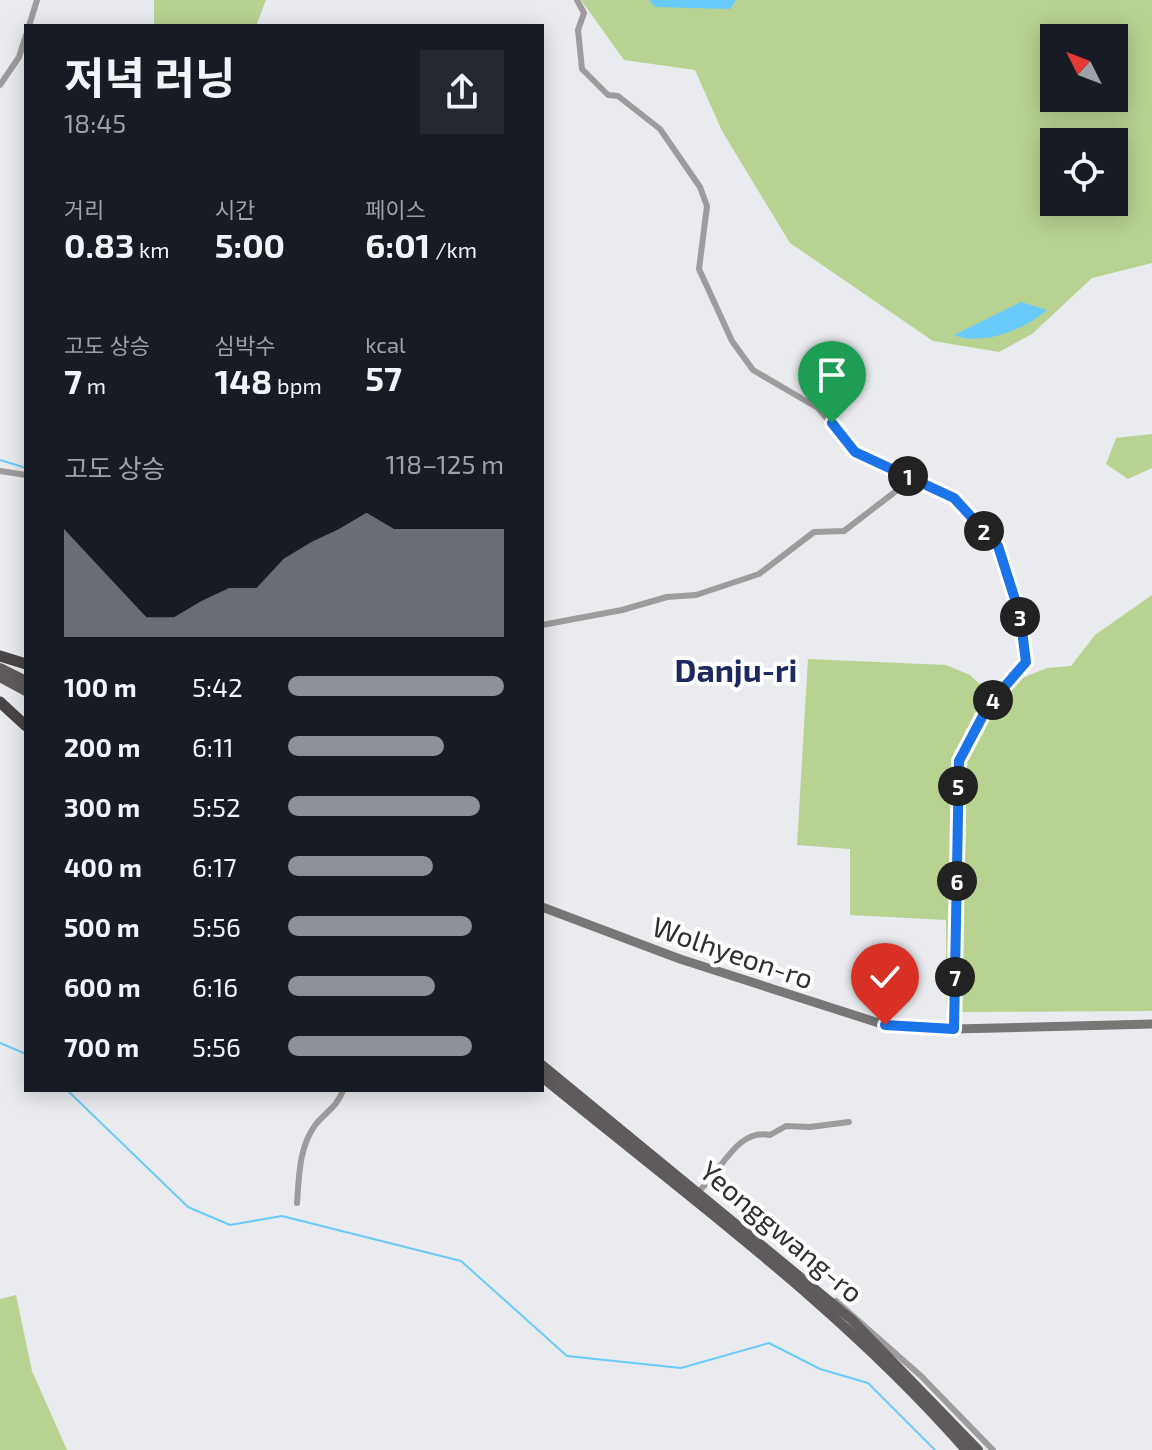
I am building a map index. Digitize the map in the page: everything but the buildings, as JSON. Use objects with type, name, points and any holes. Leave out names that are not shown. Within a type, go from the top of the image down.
[{"type":"highway","points":[[0,656],[24,663]]},
{"type":"highway","points":[[0,702],[24,724]]},
{"type":"main road","points":[[0,668],[24,680]]},
{"type":"main road","points":[[0,677],[24,690]]},
{"type":"main road","name":"Yeonggwang-ro","points":[[544,1067],[875,1342],[978,1450]]},
{"type":"main road","name":"Yeonggwang-ro","points":[[544,1079],[826,1310],[893,1371],[966,1450]]},
{"type":"street","points":[[30,24],[37,0]]},
{"type":"street","points":[[577,0],[584,13],[578,30],[582,69],[608,95],[618,96],[660,129],[700,187],[707,206],[699,269],[732,341],[753,370],[818,408],[855,452],[954,498],[998,546],[1020,615],[1026,662],[988,706],[959,761],[954,1029]]},
{"type":"street","points":[[0,85],[19,57],[24,41]]},
{"type":"street","points":[[0,471],[24,475]]},
{"type":"street","points":[[544,625],[622,610],[667,597],[696,595],[759,574],[814,532],[844,531],[913,478]]},
{"type":"street","name":"Wolhyeon-ro","points":[[544,908],[827,1008],[885,1025],[954,1029],[1152,1024]]},
{"type":"street","points":[[297,1203],[304,1145],[315,1125],[331,1111],[342,1092]]},
{"type":"street","points":[[702,1188],[744,1138],[758,1133],[770,1135],[786,1126],[810,1127],[849,1122]]},
{"type":"street","points":[[790,1269],[852,1312],[993,1450]]},
{"type":"green space","points":[[154,0],[266,0],[257,24],[154,24]]},
{"type":"green space","points":[[581,0],[1152,0],[1152,263],[1092,278],[1032,334],[999,352],[933,341],[790,243],[722,131],[695,70],[624,60]]},
{"type":"green space","points":[[1152,434],[1152,468],[1128,479],[1106,464],[1116,438]]},
{"type":"green space","points":[[1152,595],[1152,1011],[946,1012],[946,920],[850,915],[850,849],[797,845],[808,659],[946,665],[970,675],[988,692],[1047,668],[1071,666],[1095,635]]},
{"type":"green space","points":[[16,1295],[32,1371],[67,1450],[0,1450],[0,1299]]},
{"type":"water","points":[[649,0],[736,0],[730,9],[655,7]]},
{"type":"water","points":[[1021,302],[1047,310],[1027,324],[1003,334],[977,339],[954,335]]},
{"type":"waterway","points":[[0,460],[24,467]]},
{"type":"waterway","points":[[0,1043],[24,1053]]},
{"type":"waterway","points":[[69,1092],[188,1207],[230,1225],[282,1216],[461,1261],[567,1356],[681,1368],[769,1343],[820,1369],[868,1383],[935,1450]]},
{"type":"district","name":"Danju-ri","points":[[736,669]]},
{"type":"route","points":[[832,423],[855,452],[954,498],[998,546],[1020,615],[1026,662],[988,706],[970,734],[959,761],[954,1029],[885,1025]]}]
